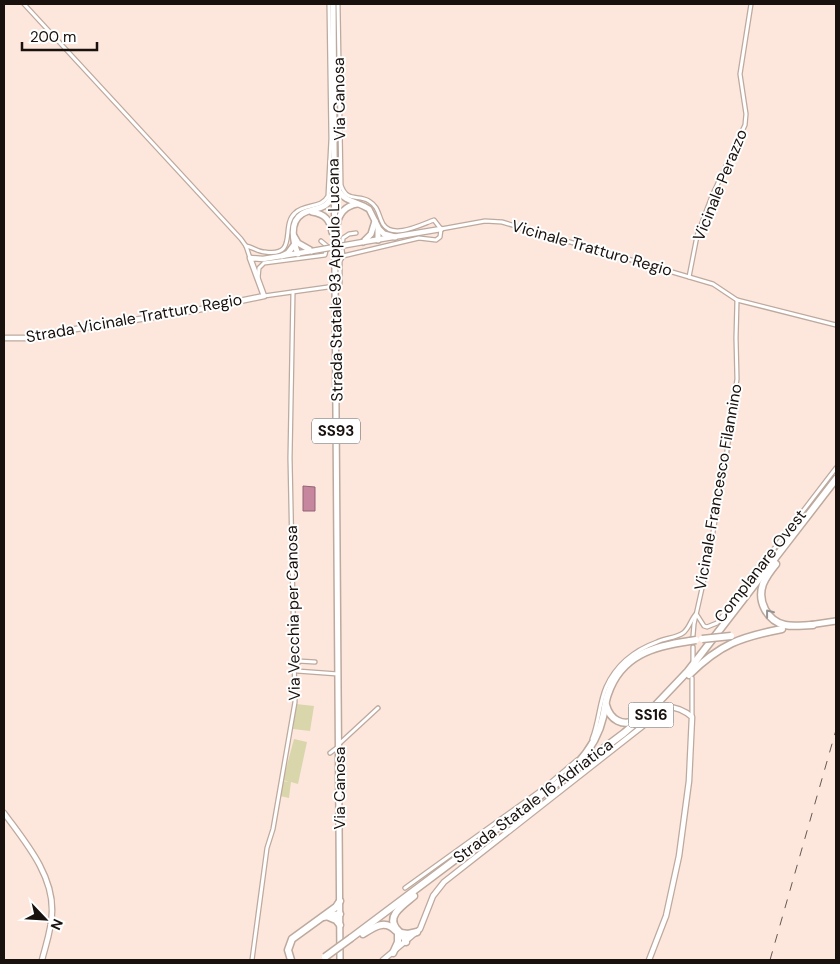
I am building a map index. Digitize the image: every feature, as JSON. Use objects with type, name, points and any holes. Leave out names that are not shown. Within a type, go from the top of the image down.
[{"type":"highway","name":"Strada Statale 16 Adriatica","points":[[351,940],[360,936],[422,889],[637,722],[662,699],[688,671],[836,478]]},
{"type":"highway","name":"Strada Statale 16 Adriatica","points":[[323,959],[640,724],[665,702],[684,681],[836,484]]},
{"type":"highway","name":"SS16","points":[[782,555],[763,584],[761,596],[763,606],[770,616],[781,624],[813,625]]},
{"type":"highway","name":"SS16","points":[[684,681],[710,656],[728,644],[745,637],[782,629]]},
{"type":"highway","name":"SS16","points":[[554,786],[575,767],[589,749],[600,725],[609,691],[616,678],[633,659],[656,647],[782,629]]},
{"type":"highway","name":"SS16","points":[[606,702],[612,717],[619,722],[626,723],[636,720],[662,699]]},
{"type":"highway","name":"SS16","points":[[392,952],[398,943],[398,933],[394,923],[395,913],[422,889]]},
{"type":"highway","points":[[292,960],[288,949],[292,939],[326,916],[340,901]]},
{"type":"highway","points":[[326,916],[336,912],[340,914]]},
{"type":"highway","points":[[326,916],[336,920],[340,925]]},
{"type":"highway","name":"SS16","points":[[360,936],[383,924],[392,927],[406,942]]},
{"type":"highway","name":"SS16","points":[[398,933],[408,934],[417,932]]},
{"type":"main road","name":"Strada Statale 93 Appulo Lucana","points":[[333,4],[338,616]]},
{"type":"main road","points":[[333,181],[342,196],[350,202],[369,209],[375,220],[378,240]]},
{"type":"main road","points":[[298,254],[293,234],[295,222],[298,217],[309,211],[327,205],[331,199],[333,181]]},
{"type":"main road","points":[[335,248],[340,213],[345,208],[357,204]]},
{"type":"main road","points":[[309,211],[321,214],[330,223],[335,248]]},
{"type":"main road","points":[[376,228],[384,234],[395,237]]},
{"type":"main road","points":[[363,242],[376,228]]},
{"type":"main road","points":[[296,244],[312,251]]},
{"type":"main road","points":[[282,256],[288,253],[296,244]]},
{"type":"main road","name":"Via Canosa","points":[[338,616],[340,959]]},
{"type":"main road","points":[[782,629],[836,622]]},
{"type":"street","points":[[24,4],[241,239],[246,246],[264,296],[328,287]]},
{"type":"street","name":"Via Canosa","points":[[246,246],[264,252],[276,251],[286,246],[288,225],[294,214],[304,207],[319,205],[328,196],[331,139],[328,4]]},
{"type":"street","name":"Via Canosa","points":[[338,4],[339,139],[341,185],[343,190],[348,196],[367,200],[371,203],[380,213],[385,226],[390,229],[397,231],[415,228],[434,220],[441,229]]},
{"type":"street","name":"Vicinale Perazzo","points":[[689,277],[697,236],[712,196],[745,125],[746,114],[740,74],[751,4]]},
{"type":"street","name":"Vicinale Tratturo Regio","points":[[441,229],[485,221],[502,222],[713,284],[737,300],[836,325]]},
{"type":"street","points":[[250,258],[263,259],[298,254],[441,229],[440,237],[436,240],[419,238],[343,256]]},
{"type":"street","points":[[340,284],[343,238],[349,234],[356,234]]},
{"type":"street","points":[[258,279],[258,268],[264,264],[326,255],[327,246],[321,241]]},
{"type":"street","points":[[253,265],[263,259]]},
{"type":"street","name":"Via Vecchia per Canosa","points":[[252,960],[267,848],[273,829],[295,702],[290,458],[293,292]]},
{"type":"street","name":"Strada Vicinale Tratturo Regio","points":[[4,338],[30,338],[192,311],[264,296]]},
{"type":"street","name":"Vicinale Francesco Filannino","points":[[693,661],[696,614],[707,566],[737,379],[737,300]]},
{"type":"street","name":"Complanare Ovest","points":[[405,888],[537,793],[578,760],[595,731],[606,686],[627,658],[657,642],[683,633],[696,614],[707,627],[718,623],[836,468]]},
{"type":"street","points":[[315,662],[298,661],[298,671],[338,674]]},
{"type":"street","points":[[317,666],[317,672]]},
{"type":"street","points":[[649,960],[666,916],[678,856],[689,781],[692,678]]},
{"type":"street","points":[[383,960],[406,942],[422,926],[433,896],[442,884],[542,803],[667,707],[674,707],[684,711],[692,717]]},
{"type":"street","points":[[330,753],[378,708]]},
{"type":"street","points":[[4,813],[37,861],[51,896],[52,919],[42,960]]},
{"type":"shaded area","points":[[303,486],[315,487],[315,511],[303,511]]},
{"type":"shaded area","points":[[296,704],[314,706],[310,731],[293,729]]},
{"type":"shaded area","points":[[294,739],[307,742],[298,784],[291,782],[289,798],[280,796],[283,781],[289,782],[283,780]]},
{"type":"railway","points":[[770,960],[836,730]]}]
